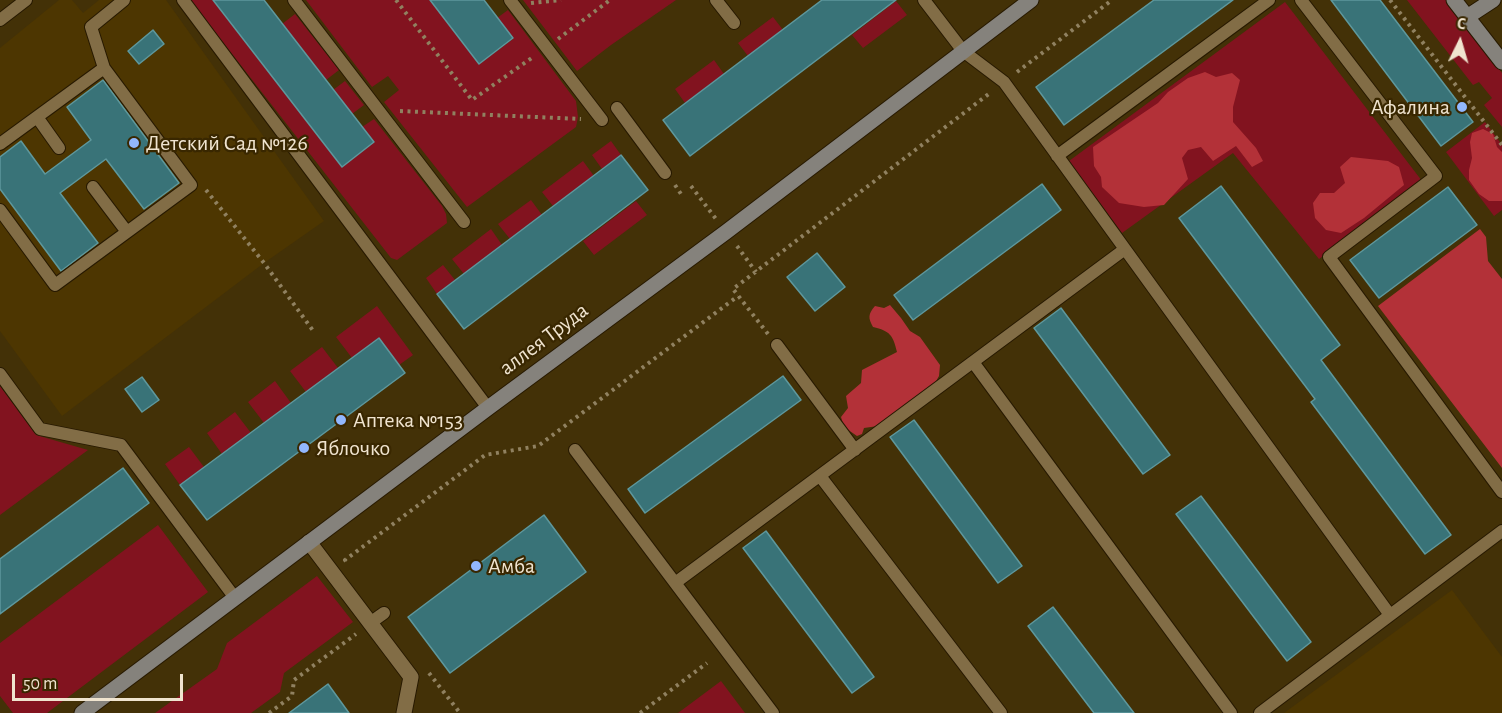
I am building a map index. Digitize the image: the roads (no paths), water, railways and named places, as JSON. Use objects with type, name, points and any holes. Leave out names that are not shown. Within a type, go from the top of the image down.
[{"type":"street","name":"аллея Труда","points":[[82,713],[735,225],[1030,0]]},
{"type":"street","points":[[1454,0],[1502,62]]},
{"type":"street","points":[[1467,17],[1493,0]]},
{"type":"street","points":[[309,542],[411,677],[404,713]]},
{"type":"lane","points":[[0,20],[26,0]]},
{"type":"lane","points":[[0,210],[55,285],[191,184],[104,68],[91,27],[124,0]]},
{"type":"lane","points":[[183,0],[488,408]]},
{"type":"lane","points":[[294,0],[464,222]]},
{"type":"lane","points":[[717,0],[734,23]]},
{"type":"lane","points":[[924,0],[963,51],[1004,82],[1390,615]]},
{"type":"lane","points":[[1057,156],[1269,0]]},
{"type":"lane","points":[[1301,0],[1436,176],[1329,257],[1502,492]]},
{"type":"lane","points":[[512,2],[602,120]]},
{"type":"lane","points":[[0,144],[104,68]]},
{"type":"lane","points":[[617,108],[665,173]]},
{"type":"lane","points":[[37,117],[59,148]]},
{"type":"lane","points":[[93,187],[127,232]]},
{"type":"lane","points":[[675,583],[1125,249]]},
{"type":"lane","points":[[777,345],[855,450]]},
{"type":"lane","points":[[973,362],[1231,713]]},
{"type":"lane","points":[[0,374],[40,429],[121,445],[235,598]]},
{"type":"lane","points":[[575,450],[773,713]]},
{"type":"lane","points":[[820,476],[1001,713]]},
{"type":"lane","points":[[1260,713],[1502,531]]},
{"type":"lane","points":[[370,623],[384,613]]},
{"type":"place","name":"Афалина","points":[[1462,107]]},
{"type":"place","name":"Детский Сад №126","points":[[134,143]]},
{"type":"place","name":"Аптека №153","points":[[341,420]]},
{"type":"place","name":"Яблочко","points":[[304,448]]},
{"type":"place","name":"Амба","points":[[476,566]]}]
